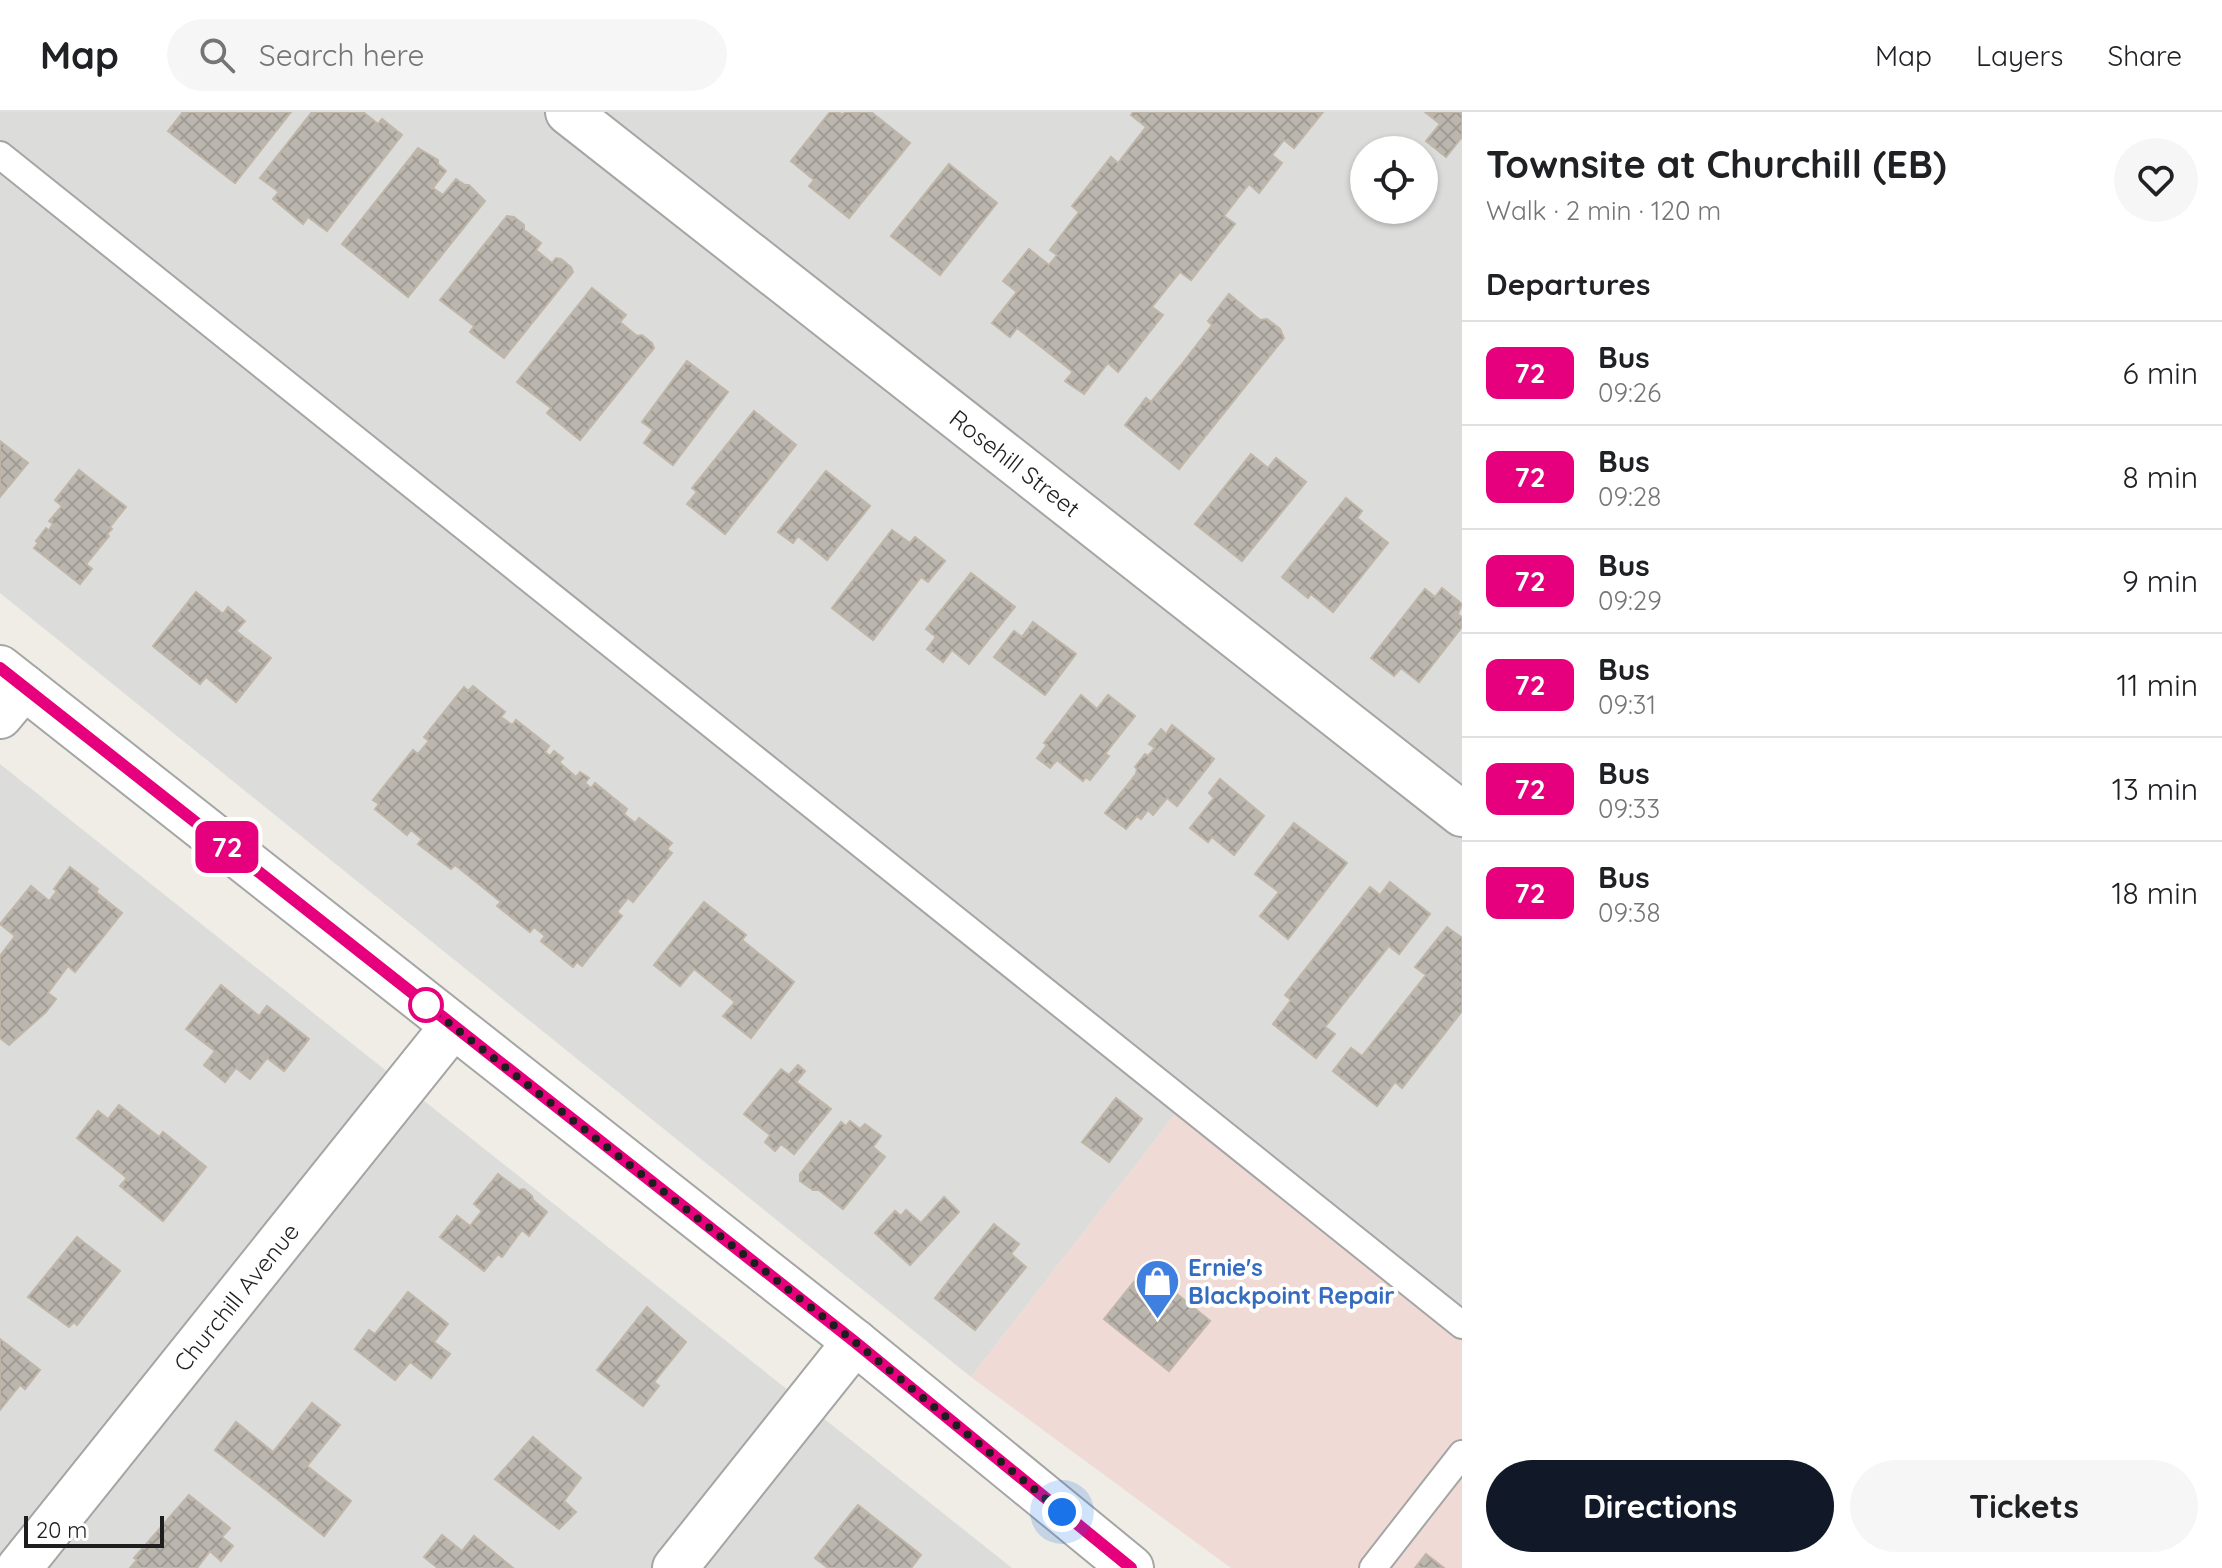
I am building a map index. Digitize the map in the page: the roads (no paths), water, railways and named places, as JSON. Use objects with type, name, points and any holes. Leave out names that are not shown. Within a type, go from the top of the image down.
[{"type":"street","name":"Rosehill Street","points":[[568,112],[1462,814]]},
{"type":"street","points":[[8,691],[453,1026],[855,1342],[1131,1568]]},
{"type":"street","name":"Churchill Avenue","points":[[19,1568],[453,1026]]},
{"type":"street","points":[[675,1568],[855,1342]]},
{"type":"lane","points":[[0,155],[1462,1325]]},
{"type":"lane","points":[[1373,1568],[1462,1454]]},
{"type":"place","name":"Ernie's Blackpoint Repair","points":[[1157,1320]]}]
